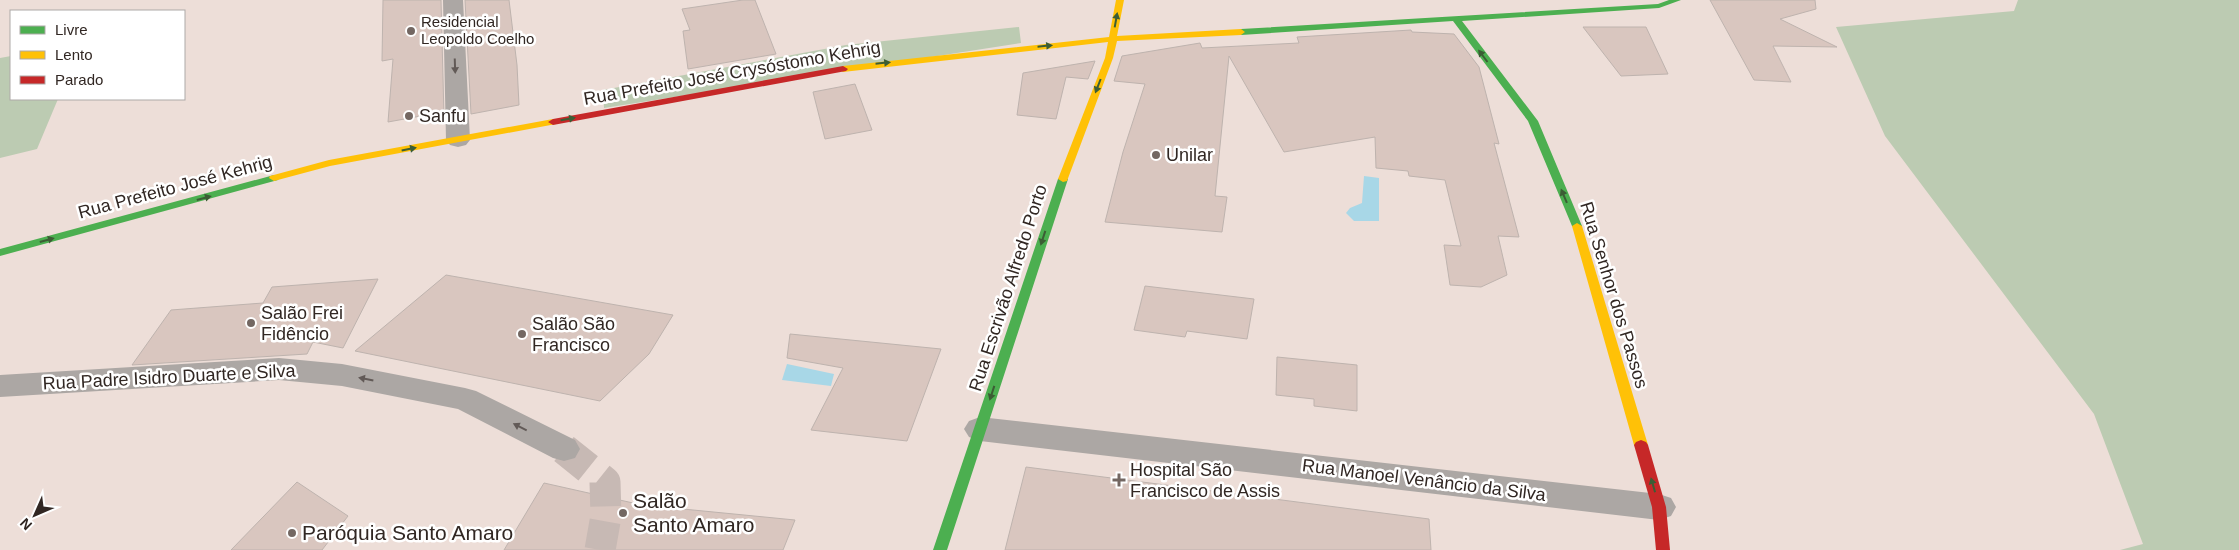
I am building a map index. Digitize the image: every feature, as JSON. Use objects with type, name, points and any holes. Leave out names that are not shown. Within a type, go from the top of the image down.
[{"type":"main road","name":"Rua Escrivão Alfredo Porto","points":[[940,550],[1055,200],[1109,58],[1120,0]]},
{"type":"main road","name":"Rua Prefeito José Crysóstomo Kehrig","points":[[361,158],[852,67],[1112,39],[1659,6],[1677,0]]},
{"type":"main road","name":"Rua Senhor dos Passos","points":[[1456,19],[1533,121],[1580,233],[1659,507],[1663,550]]},
{"type":"main road","name":"Rua Prefeito José Kehrig","points":[[0,253],[329,163],[361,158]]},
{"type":"street","points":[[453,0],[458,140]]},
{"type":"street","name":"Rua Padre Isidro Duarte e Silva","points":[[0,386],[279,369],[342,375],[465,399],[564,449]]},
{"type":"street","name":"Rua Manoel Venâncio da Silva","points":[[980,429],[1659,507]]},
{"type":"green space","points":[[2018,0],[2239,0],[2239,550],[2120,550],[2143,544],[2094,414],[1885,136],[1836,27],[2014,11]]},
{"type":"green space","points":[[1019,27],[1021,43],[604,108],[603,90],[846,45]]},
{"type":"green space","points":[[10,56],[10,100],[58,100],[37,149],[0,158],[0,58]]},
{"type":"water","points":[[1364,176],[1379,178],[1379,221],[1354,221],[1346,213],[1350,208],[1362,203]]},
{"type":"water","points":[[787,364],[834,374],[831,386],[782,380]]},
{"type":"building","points":[[383,0],[441,0],[444,117],[421,122],[421,116],[388,122],[393,59],[382,61]]},
{"type":"building","points":[[465,0],[509,0],[517,65],[519,105],[471,114]]},
{"type":"building","points":[[755,0],[776,54],[688,69],[683,31],[690,30],[682,9]]},
{"type":"building","points":[[1710,0],[1815,0],[1816,9],[1780,19],[1837,47],[1773,46],[1791,82],[1754,80]]},
{"type":"building","points":[[1583,27],[1646,27],[1668,74],[1621,76]]},
{"type":"building","points":[[1411,30],[1412,32],[1454,34],[1479,67],[1499,144],[1494,143],[1519,237],[1498,236],[1507,275],[1481,287],[1450,285],[1444,245],[1461,246],[1445,180],[1409,176],[1408,171],[1376,168],[1375,137],[1284,152],[1229,56],[1215,196],[1227,197],[1222,232],[1105,222],[1123,152],[1145,84],[1114,81],[1122,56],[1200,43],[1202,48],[1299,43],[1297,37]]},
{"type":"building","points":[[1095,61],[1088,79],[1066,77],[1056,119],[1017,115],[1023,73]]},
{"type":"building","points":[[855,84],[872,130],[825,139],[813,92]]},
{"type":"building","name":"Salão São Francisco","points":[[446,275],[673,315],[649,354],[600,401],[355,351]]},
{"type":"building","name":"Salão Frei Fidêncio","points":[[378,279],[343,348],[313,342],[307,354],[132,365],[171,310],[263,303],[272,287]]},
{"type":"building","points":[[1145,286],[1254,299],[1247,339],[1187,331],[1185,337],[1134,330]]},
{"type":"building","points":[[790,334],[941,349],[907,441],[811,430],[843,368],[787,358]]},
{"type":"building","points":[[1277,357],[1357,365],[1357,411],[1314,406],[1314,399],[1276,395]]},
{"type":"building","name":"Hospital São Francisco de Assis","points":[[1026,467],[1429,519],[1431,550],[1005,550]]},
{"type":"building","name":"Paróquia Santo Amaro","points":[[297,482],[348,516],[322,550],[231,550]]},
{"type":"building","name":"Salão Santo Amaro","points":[[544,483],[642,505],[795,520],[783,550],[504,550]]},
{"type":"tunnel","points":[[564,449],[605,482],[606,516],[600,550]]},
{"type":"traffic: fast","points":[[1241,32],[1659,6],[1677,0]]},
{"type":"traffic: fast","points":[[1456,19],[1533,121],[1577,226]]},
{"type":"traffic: fast","points":[[0,253],[274,178]]},
{"type":"traffic: fast","points":[[940,550],[1063,179]]},
{"type":"traffic: slow","points":[[1063,179],[1109,58],[1120,0]]},
{"type":"traffic: slow","points":[[843,69],[1112,39],[1241,32]]},
{"type":"traffic: slow","points":[[274,178],[329,163],[553,122]]},
{"type":"traffic: slow","points":[[1577,226],[1641,445]]},
{"type":"traffic: jam","points":[[553,122],[843,69]]},
{"type":"traffic: jam","points":[[1641,445],[1659,507],[1663,550]]},
{"type":"place","name":"Residencial Leopoldo Coelho","points":[[411,31]]},
{"type":"place","name":"Sanfu","points":[[409,116]]},
{"type":"place","name":"Unilar","points":[[1156,155]]},
{"type":"place","name":"Salão Frei Fidêncio","points":[[251,323]]},
{"type":"place","name":"Salão São Francisco","points":[[522,334]]},
{"type":"place","name":"Hospital São Francisco de Assis","points":[[1119,480]]},
{"type":"place","name":"Salão Santo Amaro","points":[[623,513]]},
{"type":"place","name":"Paróquia Santo Amaro","points":[[292,533]]}]
